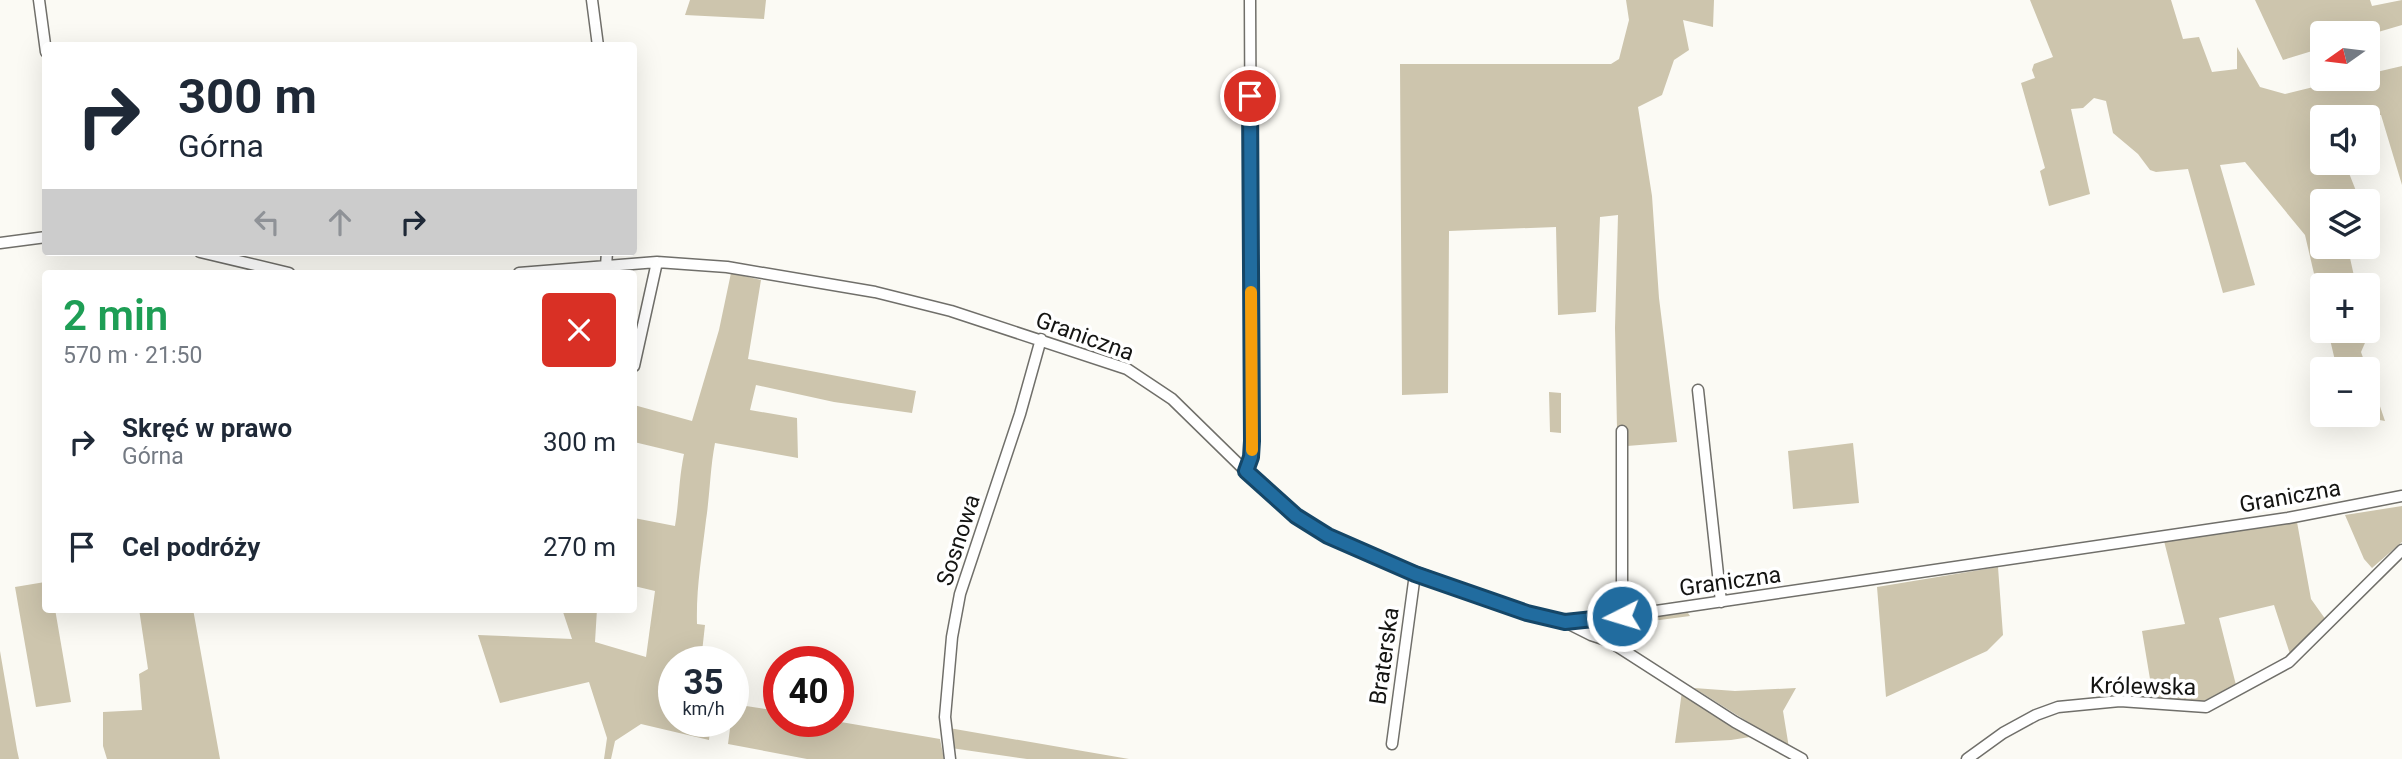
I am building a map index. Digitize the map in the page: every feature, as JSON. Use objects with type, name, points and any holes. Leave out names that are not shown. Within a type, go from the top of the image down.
[{"type":"street","points":[[39,0],[45,42]]},
{"type":"street","points":[[592,0],[597,42]]},
{"type":"street","points":[[1246,471],[1251,457],[1252,441],[1250,0]]},
{"type":"street","points":[[0,243],[42,238]]},
{"type":"street","points":[[217,256],[276,270]]},
{"type":"street","points":[[606,266],[607,256]]},
{"type":"street","points":[[637,352],[657,262]]},
{"type":"street","name":"Graniczna","points":[[556,270],[657,262],[726,267],[875,292],[951,311],[1127,369],[1172,399],[1296,516],[1328,536],[1415,574],[1527,613],[1565,622],[1622,616],[2288,518],[2402,496]]},
{"type":"street","name":"Sosnowa","points":[[950,759],[945,717],[952,637],[960,594],[1020,414],[1041,339]]},
{"type":"street","points":[[1698,390],[1721,601]]},
{"type":"street","points":[[1622,431],[1622,616]]},
{"type":"street","name":"Królewska","points":[[1966,759],[2003,733],[2036,715],[2058,707],[2120,701],[2206,706],[2289,662],[2402,550]]},
{"type":"street","name":"Braterska","points":[[1392,744],[1415,574]]},
{"type":"street","points":[[1565,622],[1609,641],[1735,722],[1802,759]]},
{"type":"shaded area","points":[[690,0],[766,0],[764,19],[685,15]]},
{"type":"shaded area","points":[[1626,0],[1714,0],[1713,27],[1683,20],[1689,50],[1674,60],[1662,95],[1638,107],[1652,196],[1659,298],[1677,442],[1627,446],[1627,430],[1617,429],[1615,328],[1618,215],[1600,217],[1596,312],[1558,315],[1556,227],[1449,231],[1448,393],[1402,395],[1400,64],[1611,64],[1619,59],[1629,20]]},
{"type":"shaded area","points":[[2030,0],[2171,0],[2183,39],[2199,37],[2212,72],[2237,69],[2237,47],[2260,87],[2285,94],[2310,88],[2310,91],[2380,91],[2380,71],[2402,66],[2402,185],[2380,115],[2380,105],[2310,105],[2310,175],[2350,175],[2355,189],[2310,189],[2310,256],[2305,235],[2245,162],[2220,165],[2255,285],[2223,293],[2188,169],[2156,172],[2150,170],[2138,154],[2113,133],[2106,101],[2094,98],[2083,108],[2071,109],[2090,194],[2049,206],[2040,171],[2045,168],[2021,83],[2035,78],[2032,70],[2034,64],[2053,57]]},
{"type":"shaded area","points":[[2255,0],[2370,0],[2372,6],[2402,0],[2402,25],[2380,31],[2380,21],[2310,21],[2310,52],[2283,60]]},
{"type":"shaded area","points":[[2311,259],[2350,259],[2353,273],[2314,273]]},
{"type":"shaded area","points":[[731,273],[761,280],[748,359],[916,391],[912,413],[834,402],[756,385],[750,410],[797,418],[798,458],[715,443],[697,597],[697,624],[705,625],[703,646],[658,646],[658,728],[641,724],[615,741],[611,759],[604,759],[607,738],[589,682],[500,703],[478,635],[572,639],[563,613],[597,613],[595,642],[646,657],[655,591],[637,587],[637,519],[675,526],[684,454],[637,443],[637,406],[692,421],[719,330]]},
{"type":"shaded area","points":[[2331,343],[2365,343],[2361,352],[2363,357],[2334,357]]},
{"type":"shaded area","points":[[1549,392],[1561,393],[1561,433],[1550,432]]},
{"type":"shaded area","points":[[2380,406],[2385,421],[2380,420]]},
{"type":"shaded area","points":[[1853,443],[1859,503],[1793,509],[1788,451]]},
{"type":"shaded area","points":[[2402,506],[2402,542],[2372,568],[2364,559],[2345,515]]},
{"type":"shaded area","points":[[2297,522],[2311,599],[2326,620],[2290,654],[2274,605],[2219,618],[2236,685],[2204,701],[2153,697],[2142,631],[2185,624],[2164,541]]},
{"type":"shaded area","points":[[1998,567],[2003,635],[1987,651],[1886,697],[1877,587]]},
{"type":"shaded area","points":[[42,582],[42,613],[56,613],[71,702],[36,707],[15,587]]},
{"type":"shaded area","points":[[140,613],[194,613],[220,759],[107,759],[103,746],[103,712],[142,710],[139,674],[148,669]]},
{"type":"shaded area","points":[[1688,613],[1690,616],[1607,627],[1609,634],[1586,628],[1584,624]]},
{"type":"shaded area","points":[[0,651],[17,750],[19,759],[0,759]]},
{"type":"shaded area","points":[[1694,688],[1735,691],[1796,688],[1783,711],[1789,748]]},
{"type":"shaded area","points":[[1682,691],[1750,737],[1675,743]]},
{"type":"shaded area","points":[[749,706],[763,709],[763,737],[854,737],[854,724],[940,739],[944,759],[807,759],[728,744],[729,737],[749,737]]},
{"type":"shaded area","points":[[949,728],[1129,759],[1027,759],[951,748]]},
{"type":"slow traffic","points":[[1251,292],[1252,450]]},
{"type":"route","points":[[1250,96],[1252,441],[1251,457],[1246,471],[1296,516],[1328,536],[1415,574],[1527,613],[1565,622],[1622,616]]}]
